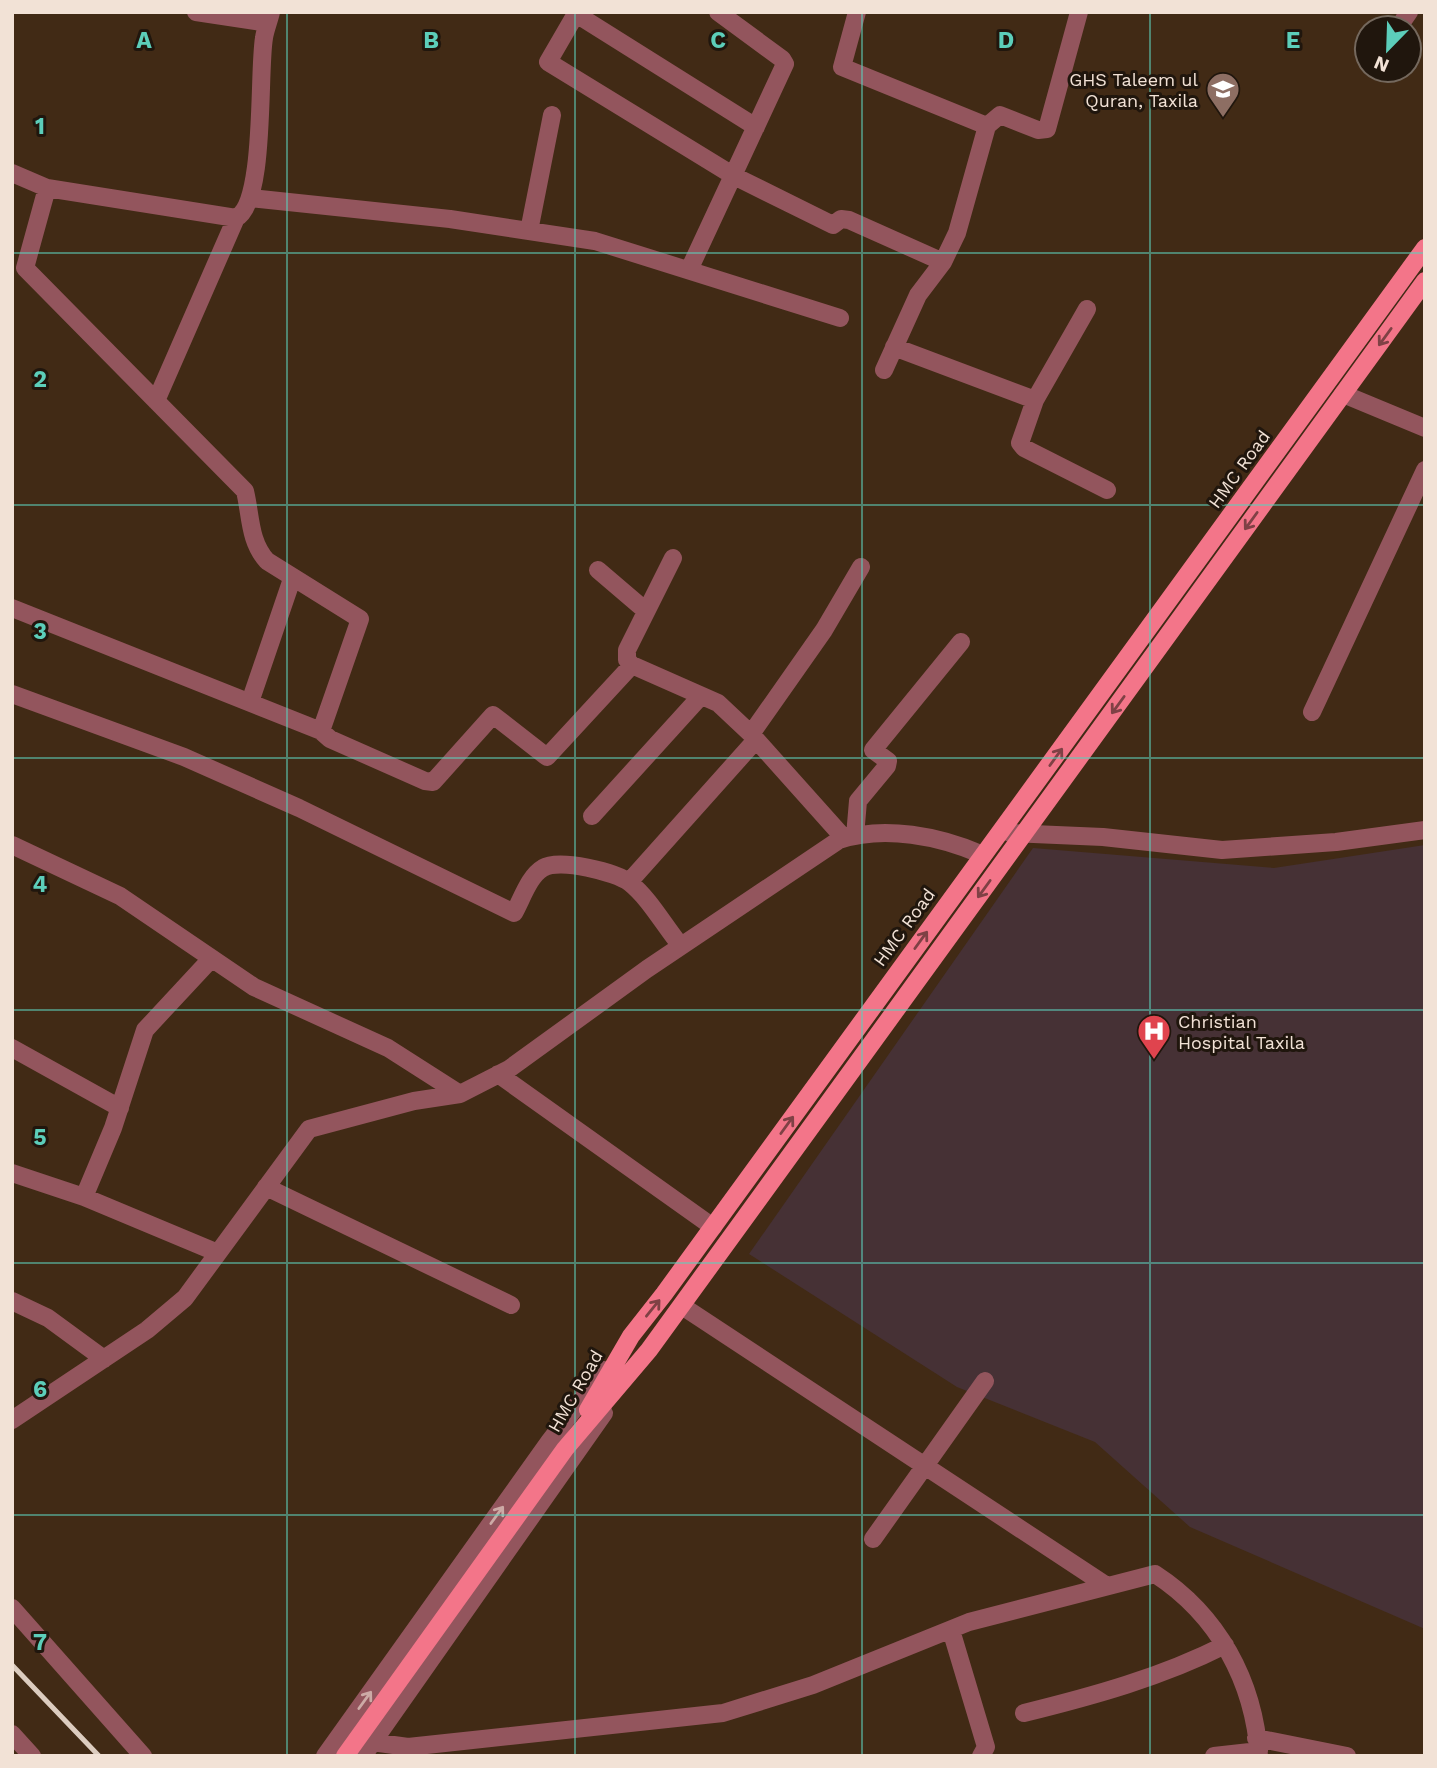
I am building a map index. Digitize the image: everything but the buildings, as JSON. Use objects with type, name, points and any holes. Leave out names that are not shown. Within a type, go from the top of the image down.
[{"type":"main road","name":"HMC Road","points":[[565,1449],[631,1336],[1425,248]]},
{"type":"main road","name":"HMC Road","points":[[565,1449],[649,1350],[682,1306],[1425,282]]},
{"type":"main road","points":[[345,1756],[565,1449]]},
{"type":"street","points":[[12,173],[47,188],[236,218],[242,215],[250,198],[258,152],[264,40],[270,17],[196,12]]},
{"type":"street","points":[[689,270],[785,64],[782,59],[718,12]]},
{"type":"street","points":[[857,12],[842,67],[987,126]]},
{"type":"street","points":[[884,370],[918,295],[943,262],[957,233],[987,126],[1000,115],[1038,131],[1047,129],[1079,12]]},
{"type":"street","points":[[756,127],[577,13],[548,62],[734,176],[833,225],[841,219],[849,220],[943,262]]},
{"type":"street","points":[[529,231],[552,115]]},
{"type":"street","points":[[47,188],[19,265],[245,491],[249,524],[260,553],[292,579],[360,619],[321,731]]},
{"type":"street","points":[[250,198],[450,219],[595,241],[840,318]]},
{"type":"street","points":[[156,401],[236,218]]},
{"type":"street","points":[[1087,310],[1035,400],[1020,443],[1024,448],[1107,491]]},
{"type":"street","points":[[894,347],[1035,400]]},
{"type":"street","points":[[1343,394],[1425,428]]},
{"type":"street","points":[[1312,712],[1425,470]]},
{"type":"street","points":[[673,558],[627,650],[627,660],[632,665],[718,703],[850,837]]},
{"type":"street","points":[[629,882],[753,738],[824,630],[861,567]]},
{"type":"street","points":[[598,570],[646,611]]},
{"type":"street","points":[[250,702],[292,579]]},
{"type":"street","points":[[12,608],[321,731],[330,739],[433,782],[493,715],[547,757],[632,665]]},
{"type":"street","points":[[850,837],[858,801],[887,766],[888,761],[873,750],[961,642]]},
{"type":"street","points":[[12,694],[194,761],[299,808],[514,913],[531,881],[541,868],[551,864],[564,862],[629,882],[681,946]]},
{"type":"street","points":[[592,816],[700,697]]},
{"type":"street","points":[[1000,832],[1222,850],[1336,842],[1425,830]]},
{"type":"street","points":[[12,1420],[148,1330],[185,1298],[309,1129],[414,1101],[460,1094],[498,1074],[788,872],[850,837],[911,835],[957,844],[982,855]]},
{"type":"street","points":[[12,845],[120,896],[254,988],[388,1048],[460,1094]]},
{"type":"street","points":[[84,1197],[120,1108],[145,1030],[211,959]]},
{"type":"street","points":[[12,1048],[120,1108]]},
{"type":"street","points":[[498,1074],[713,1227]]},
{"type":"street","points":[[12,1173],[84,1197],[218,1253]]},
{"type":"street","points":[[266,1187],[511,1305]]},
{"type":"street","points":[[12,1301],[48,1318],[104,1359]]},
{"type":"street","points":[[682,1306],[1107,1586]]},
{"type":"street","points":[[325,1756],[549,1442],[631,1336]]},
{"type":"street","points":[[368,1749],[649,1350]]},
{"type":"street","points":[[873,1539],[985,1381]]},
{"type":"street","points":[[368,1749],[723,1713],[813,1685],[951,1630],[1154,1574],[1177,1589],[1218,1632],[1245,1682],[1258,1748]]},
{"type":"street","points":[[12,1608],[143,1756]]},
{"type":"street","points":[[951,1630],[986,1747],[981,1756]]},
{"type":"street","points":[[1024,1713],[1097,1695],[1195,1660],[1225,1645]]},
{"type":"street","points":[[12,1734],[32,1756]]},
{"type":"street","points":[[1214,1756],[1258,1748],[1347,1756]]},
{"type":"shaded area","name":"Christian Hospital Taxila","points":[[1425,845],[1425,1629],[1190,1527],[1095,1442],[957,1387],[749,1254],[1033,848],[1274,868]]},
{"type":"railway","points":[[12,1665],[99,1756]]},
{"type":"place","name":"GHS Taleem ul Quran, Taxila","points":[[1223,119]]},
{"type":"place","name":"Christian Hospital Taxila","points":[[1154,1061]]}]
